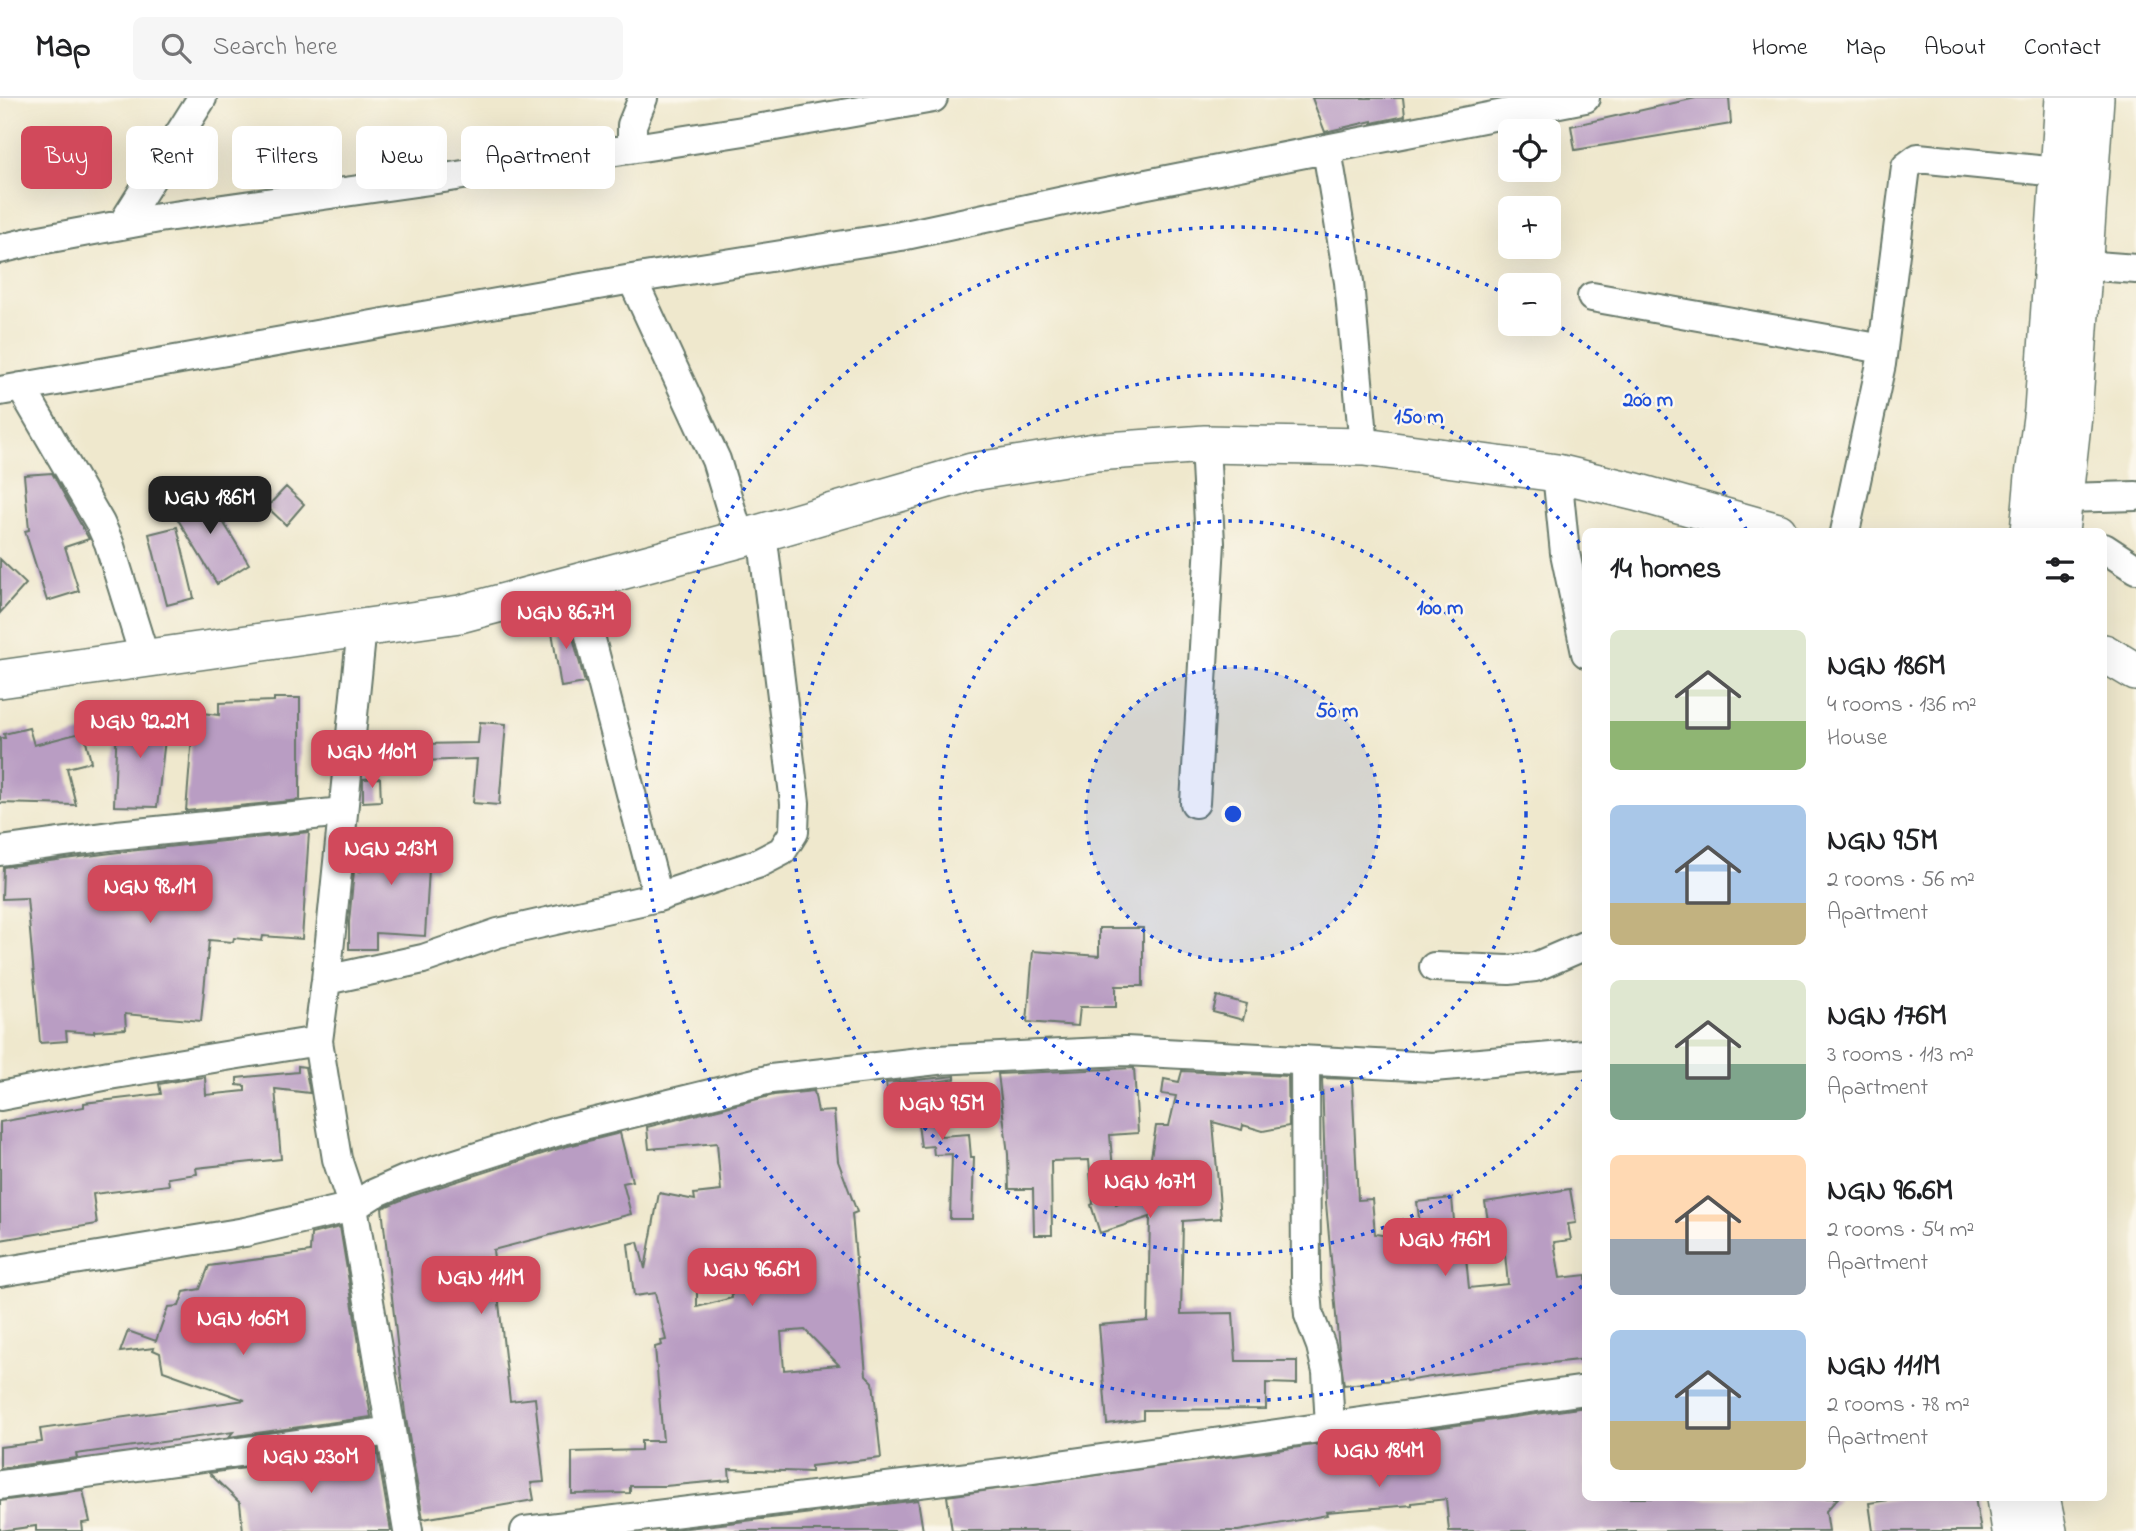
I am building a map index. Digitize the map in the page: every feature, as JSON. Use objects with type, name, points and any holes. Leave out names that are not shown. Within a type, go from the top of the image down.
[{"type":"main road","points":[[2059,523],[2043,410],[2064,98]]},
{"type":"main road","points":[[2059,523],[2073,415],[2095,98]]},
{"type":"main road","points":[[0,679],[460,614],[972,472],[1095,452],[1205,444],[1364,447],[1557,473],[1763,528]]},
{"type":"main road","points":[[2107,655],[2136,672]]},
{"type":"main road","points":[[2006,1501],[2011,1531]]},
{"type":"main road","points":[[2042,1501],[2048,1531]]},
{"type":"street","points":[[122,225],[202,98]]},
{"type":"street","points":[[632,148],[632,125],[643,98]]},
{"type":"street","points":[[0,249],[122,225],[632,148],[933,98]]},
{"type":"street","points":[[145,659],[109,543],[100,523],[11,389],[632,279],[901,236],[1101,193],[1585,98]]},
{"type":"street","points":[[1326,150],[1349,282],[1364,447]]},
{"type":"street","points":[[1846,528],[1883,349],[1906,167],[1918,158],[2058,172]]},
{"type":"street","points":[[2083,265],[2136,269]]},
{"type":"street","points":[[326,980],[423,959],[498,933],[658,897],[757,864],[782,851],[794,832],[795,803],[751,535],[632,279]]},
{"type":"street","points":[[1592,297],[1883,349]]},
{"type":"street","points":[[1195,803],[1210,543],[1205,444]]},
{"type":"street","points":[[1557,473],[1565,553],[1582,634]]},
{"type":"street","points":[[2059,523],[2136,496]]},
{"type":"street","points":[[2107,550],[2136,569]]},
{"type":"street","points":[[576,582],[658,897]]},
{"type":"street","points":[[362,628],[326,980],[317,1041],[337,1159],[354,1207],[408,1531]]},
{"type":"street","points":[[0,850],[343,812]]},
{"type":"street","points":[[1434,967],[1509,970],[1535,967],[1582,947]]},
{"type":"street","points":[[0,1096],[317,1041]]},
{"type":"street","points":[[0,1272],[245,1233],[354,1207],[373,1194],[405,1180],[559,1131],[771,1079],[937,1059],[1125,1051],[1433,1067],[1582,1054]]},
{"type":"street","points":[[1306,1060],[1306,1279],[1309,1315],[1321,1346],[1327,1372],[1330,1427]]},
{"type":"street","points":[[525,1531],[1018,1471],[1582,1391]]},
{"type":"street","points":[[0,1485],[391,1431]]},
{"type":"building","points":[[1312,98],[1403,98],[1405,116],[1325,132]]},
{"type":"building","points":[[1696,98],[1729,98],[1731,124],[1575,150],[1571,126]]},
{"type":"building","points":[[52,473],[89,539],[65,547],[79,591],[47,601],[25,531],[29,530],[24,475]]},
{"type":"building","points":[[286,487],[304,504],[286,525],[267,507]]},
{"type":"building","points":[[203,489],[249,564],[217,584],[171,508]]},
{"type":"building","points":[[177,527],[194,598],[167,605],[149,534]]},
{"type":"building","points":[[0,559],[26,584],[0,613]]},
{"type":"building","points":[[566,611],[585,683],[561,687],[549,614]]},
{"type":"building","points":[[274,698],[300,698],[300,800],[186,811],[194,712],[219,715],[219,703],[274,701]]},
{"type":"building","points":[[144,711],[168,714],[157,807],[114,806],[117,719],[143,720]]},
{"type":"building","points":[[480,722],[506,724],[499,805],[473,803],[477,759],[420,761],[420,744],[478,743]]},
{"type":"building","points":[[29,728],[34,745],[84,732],[91,762],[67,768],[76,805],[0,803],[0,738],[5,738],[4,734]]},
{"type":"building","points":[[380,778],[381,801],[363,802],[363,779]]},
{"type":"building","points":[[364,830],[437,836],[435,870],[429,869],[425,936],[376,933],[376,949],[349,949],[354,871],[361,871]]},
{"type":"building","points":[[309,832],[302,939],[263,936],[262,941],[234,938],[233,942],[209,940],[201,1021],[125,1014],[126,1029],[94,1033],[66,1031],[67,1041],[40,1043],[27,898],[2,899],[3,867]]},
{"type":"building","points":[[1099,928],[1143,928],[1143,986],[1116,986],[1116,1007],[1080,1007],[1078,1026],[1027,1022],[1033,951],[1099,956]]},
{"type":"building","points":[[1217,996],[1247,1004],[1243,1020],[1213,1012]]},
{"type":"building","points":[[298,1066],[305,1067],[310,1093],[275,1089],[281,1159],[196,1168],[197,1174],[168,1178],[169,1185],[93,1194],[97,1224],[0,1240],[0,1122],[84,1107],[84,1103],[161,1094],[159,1084],[187,1079],[205,1077],[206,1095],[245,1091],[245,1086],[237,1085],[237,1078],[298,1072]]},
{"type":"building","points":[[1134,1068],[1138,1133],[1110,1135],[1116,1204],[1150,1192],[1151,1157],[1156,1126],[1169,1126],[1176,1096],[1162,1094],[1164,1079],[1179,1082],[1182,1071],[1288,1076],[1289,1126],[1263,1131],[1243,1125],[1242,1130],[1213,1122],[1221,1218],[1183,1221],[1181,1314],[1233,1313],[1236,1361],[1297,1361],[1297,1384],[1266,1383],[1266,1409],[1143,1410],[1143,1419],[1107,1424],[1099,1325],[1148,1321],[1150,1217],[1100,1233],[1091,1205],[1089,1160],[1051,1161],[1052,1235],[1034,1235],[1033,1189],[1009,1189],[1008,1154],[998,1074]]},
{"type":"building","points":[[955,1076],[955,1079],[934,1082],[941,1136],[969,1134],[971,1157],[974,1157],[972,1219],[950,1219],[952,1154],[934,1155],[933,1146],[921,1147],[914,1094],[888,1097],[886,1083]]},
{"type":"building","points":[[1322,1078],[1352,1079],[1358,1200],[1372,1199],[1375,1234],[1422,1241],[1417,1202],[1452,1198],[1455,1232],[1489,1227],[1485,1202],[1570,1189],[1576,1223],[1568,1224],[1571,1240],[1554,1242],[1560,1278],[1582,1275],[1582,1359],[1406,1381],[1344,1385],[1326,1203]],"holes":[[[1505,1254],[1508,1284],[1469,1288],[1466,1258]]]},
{"type":"building","points":[[814,1091],[818,1112],[834,1111],[838,1161],[857,1212],[852,1214],[866,1375],[873,1382],[881,1458],[811,1466],[811,1472],[729,1469],[730,1480],[630,1486],[630,1493],[572,1494],[572,1452],[641,1450],[641,1441],[663,1441],[655,1347],[666,1340],[655,1293],[634,1296],[628,1244],[638,1242],[645,1269],[659,1193],[695,1200],[694,1194],[721,1191],[717,1143],[649,1149],[647,1127],[774,1095]],"holes":[[[697,1259],[729,1260],[732,1298],[697,1307]],[[805,1330],[839,1365],[784,1370],[781,1332]]]},
{"type":"building","points":[[620,1133],[632,1181],[623,1183],[631,1214],[493,1250],[510,1401],[535,1398],[544,1482],[531,1483],[534,1500],[423,1519],[405,1413],[382,1208],[411,1196],[564,1147]]},
{"type":"building","points":[[340,1227],[371,1417],[229,1437],[233,1432],[76,1454],[77,1458],[0,1468],[0,1447],[42,1442],[40,1429],[245,1400],[163,1371],[160,1353],[153,1350],[154,1348],[120,1352],[128,1331],[156,1341],[168,1307],[179,1306],[184,1292],[200,1289],[209,1266],[310,1252],[311,1234]]},
{"type":"building","points":[[1582,1408],[1582,1501],[1835,1501],[1826,1511],[1829,1531],[1449,1531],[1446,1499],[1412,1505],[1326,1512],[1327,1515],[1238,1531],[952,1531],[947,1496]]},
{"type":"building","points":[[377,1450],[391,1531],[243,1531],[240,1503],[209,1473]]},
{"type":"building","points":[[83,1490],[90,1522],[82,1523],[83,1531],[36,1531],[36,1526],[0,1531],[0,1501]]},
{"type":"building","points":[[918,1500],[923,1531],[663,1531]]},
{"type":"building","points":[[1976,1501],[1981,1531],[1873,1531],[1869,1503]]}]
